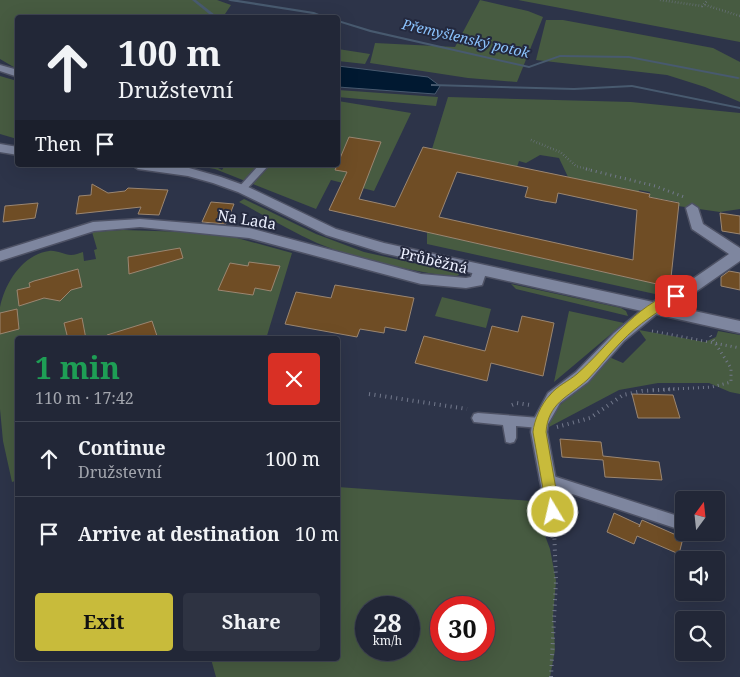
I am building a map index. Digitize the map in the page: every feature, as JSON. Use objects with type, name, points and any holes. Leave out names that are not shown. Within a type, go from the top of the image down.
[{"type":"street","points":[[0,68],[15,73]]},
{"type":"street","points":[[0,148],[15,150]]},
{"type":"street","name":"Průběžná","points":[[153,167],[189,172],[242,189],[292,215],[350,239],[383,248],[740,327]]},
{"type":"street","points":[[553,512],[540,428],[554,398],[582,377],[619,337],[654,308],[740,255],[697,226],[692,208]]},
{"type":"street","name":"Na Lada","points":[[0,256],[93,227],[140,224],[249,233],[422,279],[466,283],[477,281],[480,270]]},
{"type":"lane","points":[[242,189],[262,167]]},
{"type":"lane","points":[[475,413],[507,414],[540,428]]},
{"type":"lane","points":[[507,414],[510,438]]},
{"type":"lane","points":[[547,480],[675,522]]},
{"type":"path","points":[[660,0],[695,6],[704,5],[740,16]]},
{"type":"path","points":[[704,5],[708,0]]},
{"type":"path","points":[[531,140],[560,152],[576,166],[655,186],[684,196],[692,208]]},
{"type":"path","points":[[540,428],[590,418],[623,395],[642,391],[712,387],[731,382],[731,368],[713,342],[702,319]]},
{"type":"path","points":[[369,394],[475,413]]},
{"type":"path","points":[[507,414],[517,402],[530,405],[534,401]]},
{"type":"path","points":[[551,677],[556,581],[553,512]]},
{"type":"green space","points":[[0,0],[217,0],[231,5],[224,15],[15,15],[15,68],[0,59]]},
{"type":"green space","points":[[480,0],[528,11],[543,17],[517,82],[468,78],[370,63],[375,43],[455,47]]},
{"type":"green space","points":[[518,0],[740,0],[740,42]]},
{"type":"green space","points":[[546,20],[563,20],[713,48],[740,62],[740,102],[705,87],[667,75],[536,60]]},
{"type":"green space","points":[[340,49],[370,54],[365,64],[340,61]]},
{"type":"green space","points":[[0,76],[15,80],[15,138],[0,134]]},
{"type":"green space","points":[[340,90],[438,97],[436,106],[340,97]]},
{"type":"green space","points":[[448,97],[631,102],[740,113],[740,209],[720,212],[678,206],[678,202],[650,197],[650,192],[639,190],[638,194],[568,177],[559,158],[540,155],[526,163],[519,161],[517,167],[432,149]]},
{"type":"green space","points":[[340,101],[411,113],[374,191],[331,180],[316,209],[215,169],[204,167],[216,167],[222,170],[224,167],[340,167]]},
{"type":"green space","points":[[244,199],[316,234],[364,252],[458,273],[459,275],[454,277],[402,268],[367,260],[333,249],[298,234],[239,202]]},
{"type":"green space","points":[[123,230],[219,233],[292,253],[267,336],[15,336],[15,481],[12,482],[3,441],[0,409],[0,307],[2,298],[16,272],[23,264],[39,254],[49,251],[71,255],[83,252],[84,261],[96,259],[94,250],[97,249],[92,232]]},
{"type":"green space","points":[[427,232],[670,287],[655,294],[427,244]]},
{"type":"green space","points":[[511,284],[621,308],[626,311],[628,316],[516,289]]},
{"type":"green space","points":[[442,297],[491,309],[486,328],[435,316]]},
{"type":"green space","points":[[569,311],[624,323],[554,382]]},
{"type":"green space","points":[[639,330],[705,342],[716,337],[718,331],[740,335],[740,394],[709,383],[658,383],[619,390],[549,427],[550,420],[557,408],[586,383],[609,357],[623,363],[646,340]]},
{"type":"green space","points":[[340,487],[532,501],[550,549],[556,581],[553,616],[555,650],[550,677],[216,677],[212,661],[340,661]]},
{"type":"water","points":[[340,66],[428,77],[440,86],[435,94],[340,87]]},
{"type":"building","points":[[349,137],[381,142],[359,199],[395,207],[423,147],[650,194],[649,197],[679,203],[670,287],[329,210],[347,172],[335,170],[336,167],[340,167],[340,158]],"holes":[[[457,172],[528,187],[525,197],[556,203],[558,193],[637,210],[633,260],[439,217]]]},
{"type":"building","points":[[92,184],[108,193],[125,191],[128,188],[168,190],[159,215],[138,214],[141,207],[76,214],[79,196],[91,195]]},
{"type":"building","points":[[211,202],[234,204],[226,224],[202,222]]},
{"type":"building","points":[[38,203],[35,218],[3,222],[5,206]]},
{"type":"building","points":[[720,213],[740,216],[740,234],[722,231]]},
{"type":"building","points":[[180,248],[183,258],[129,274],[128,257]]},
{"type":"building","points":[[249,262],[280,266],[271,291],[255,288],[253,295],[218,290],[230,263],[248,266]]},
{"type":"building","points":[[78,269],[82,287],[71,290],[60,301],[44,298],[19,306],[17,290],[30,287],[29,283],[34,281]]},
{"type":"building","points":[[729,271],[740,273],[740,290],[721,286],[721,277]]},
{"type":"building","points":[[335,285],[414,298],[406,331],[385,327],[384,333],[360,329],[357,337],[285,324],[296,292],[331,298]]},
{"type":"building","points":[[17,309],[19,329],[0,334],[0,313]]},
{"type":"building","points":[[522,316],[554,323],[543,376],[491,363],[487,381],[415,363],[424,336],[485,351],[492,326],[518,332]]},
{"type":"building","points":[[82,318],[85,336],[67,336],[64,323]]},
{"type":"building","points":[[152,321],[157,336],[107,336]]},
{"type":"building","points":[[632,394],[673,395],[680,418],[638,418]]},
{"type":"building","points":[[560,439],[601,442],[603,456],[659,462],[662,480],[605,477],[603,460],[562,457]]},
{"type":"building","points":[[614,513],[640,525],[642,520],[675,534],[675,541],[682,541],[680,551],[675,552],[637,536],[634,544],[607,532]]},
{"type":"waterway","points":[[194,0],[213,15]]},
{"type":"waterway","name":"Přemyšlenský potok","points":[[230,0],[319,15]]},
{"type":"waterway","name":"Přemyšlenský potok","points":[[340,22],[370,31],[529,67],[560,56],[629,57],[738,78]]},
{"type":"waterway","points":[[433,85],[574,89],[632,86],[740,108]]},
{"type":"route","points":[[553,512],[539,432],[540,423],[554,398],[582,377],[619,337],[654,308],[676,296]]}]
